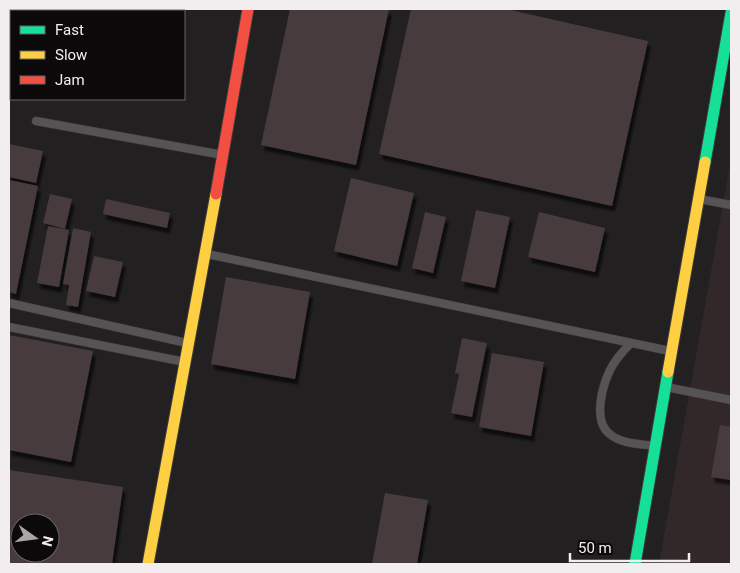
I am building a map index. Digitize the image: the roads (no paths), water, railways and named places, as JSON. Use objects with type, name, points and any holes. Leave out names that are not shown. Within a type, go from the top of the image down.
[{"type":"street","points":[[148,564],[206,254],[248,9]]},
{"type":"street","points":[[636,564],[730,28],[731,13]]},
{"type":"lane","points":[[36,120],[223,155]]},
{"type":"lane","points":[[699,199],[731,205]]},
{"type":"lane","points":[[206,254],[672,351]]},
{"type":"lane","points":[[9,303],[188,343]]},
{"type":"lane","points":[[9,327],[185,362]]},
{"type":"lane","points":[[631,343],[622,352],[610,370],[602,390],[600,414],[603,425],[610,435],[632,443],[656,446]]},
{"type":"lane","points":[[666,387],[731,400]]}]
